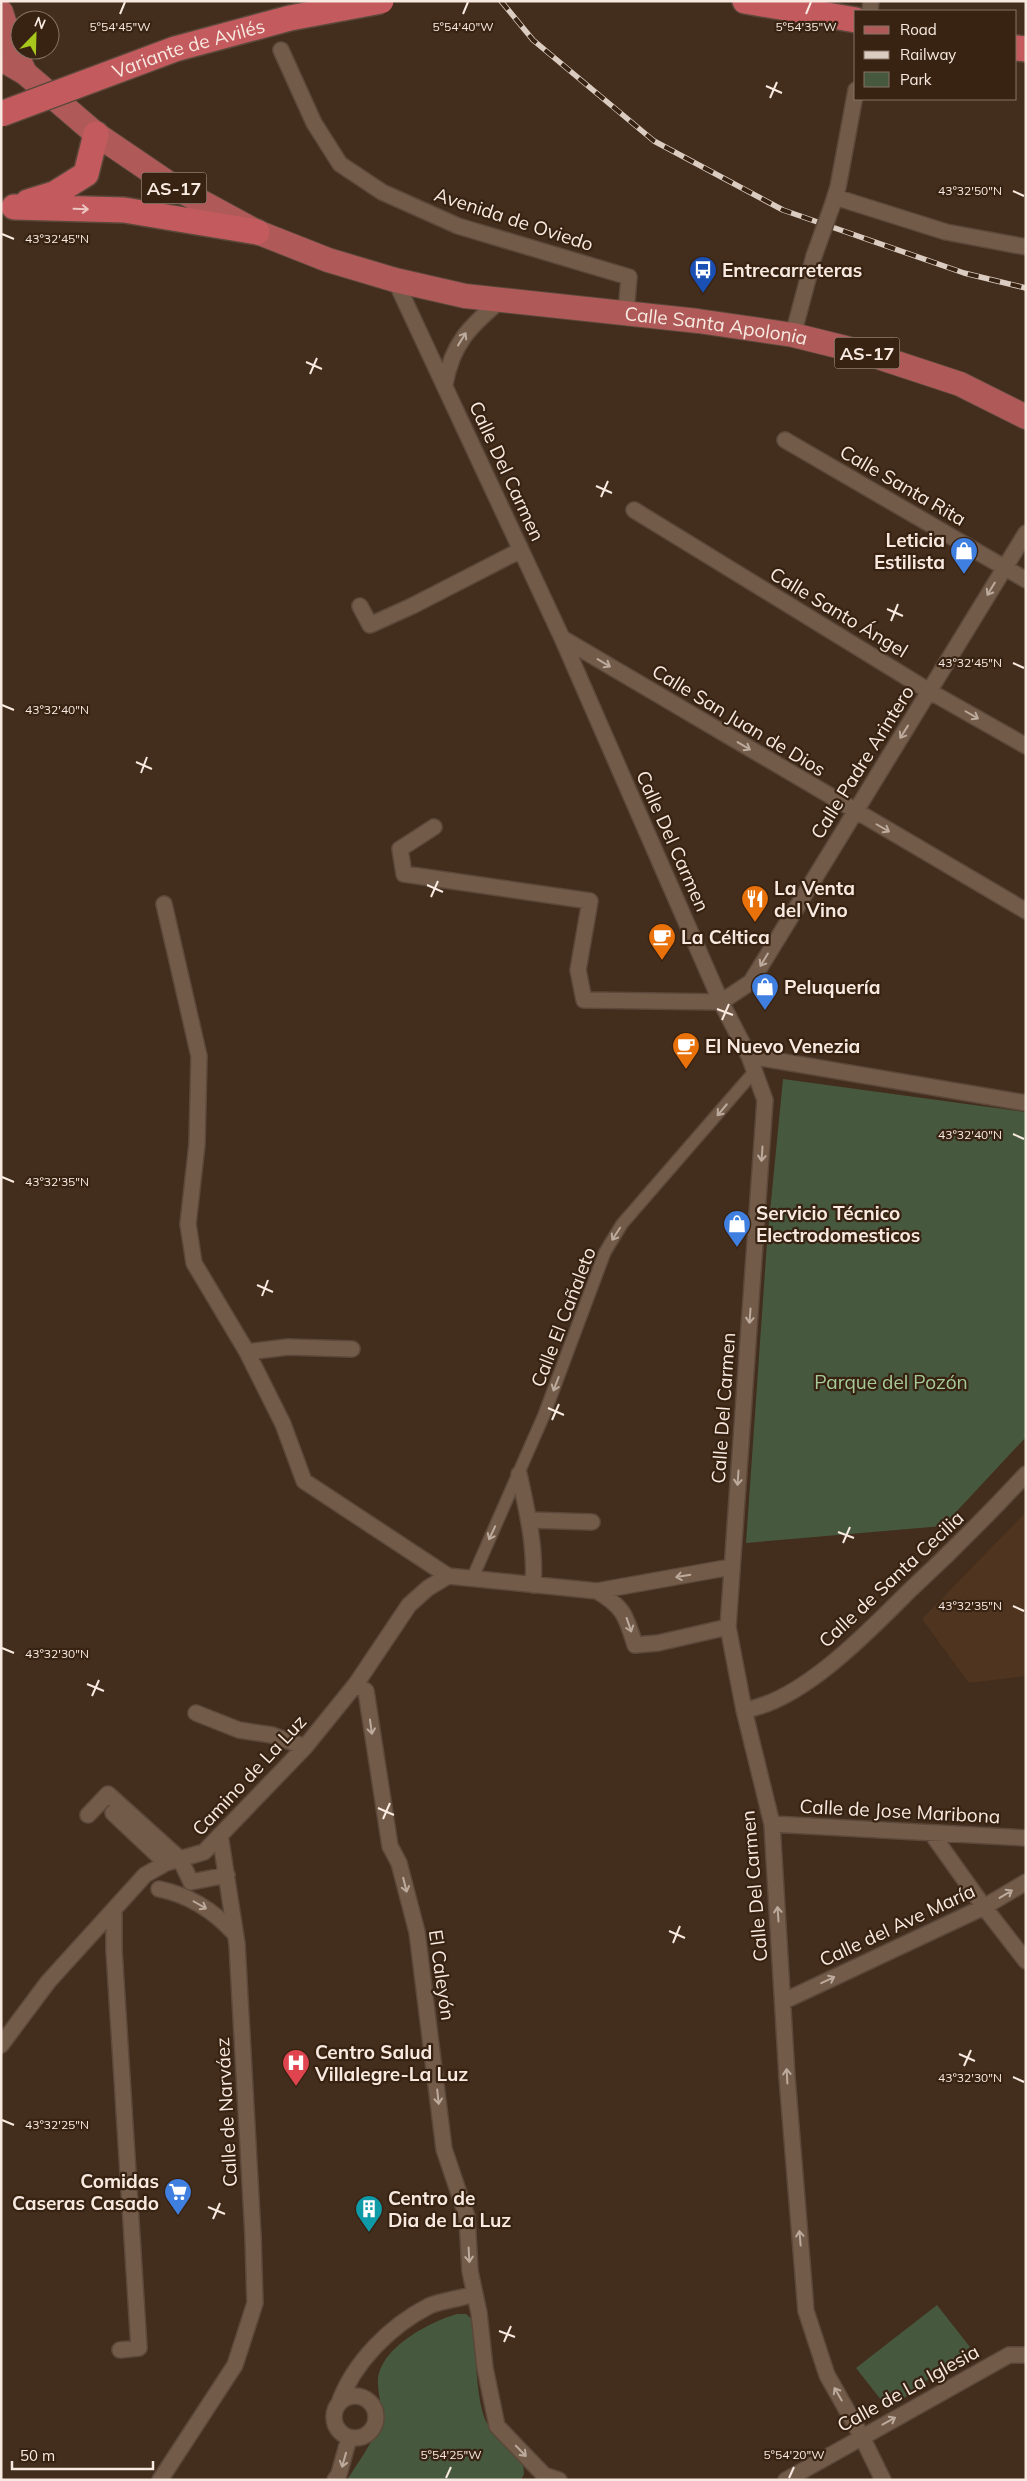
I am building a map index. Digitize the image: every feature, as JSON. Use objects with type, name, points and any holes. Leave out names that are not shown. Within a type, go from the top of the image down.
[{"type":"highway","name":"Variante de Avilés","points":[[1,114],[175,48],[290,18],[381,1]]},
{"type":"highway","points":[[745,1],[854,20]]},
{"type":"highway","points":[[8,208],[54,194],[86,174],[96,134]]},
{"type":"highway","points":[[8,208],[124,210],[257,232]]},
{"type":"main road","name":"AS-17","points":[[1,12],[11,43],[25,73]]},
{"type":"main road","name":"AS-17","points":[[1,59],[25,73],[96,134],[174,187],[257,232],[328,260],[395,280]]},
{"type":"main road","name":"Calle Santa Apolonia","points":[[395,280],[500,301],[626,313],[793,335],[866,353],[950,381],[1026,417]]},
{"type":"street","name":"Avenida de Oviedo","points":[[281,50],[314,123],[340,164],[382,192],[458,226],[629,277],[626,313]]},
{"type":"street","points":[[793,335],[814,256],[834,201],[854,100]]},
{"type":"street","points":[[834,201],[946,232],[1026,247]]},
{"type":"street","name":"Calle Del Carmen","points":[[395,280],[562,638],[721,1002],[749,1056],[753,1073],[766,1100],[728,1627],[744,1710],[772,1824],[784,2001],[787,2077],[806,2311],[827,2375],[862,2436],[883,2480]]},
{"type":"street","points":[[445,384],[449,362],[471,325],[500,301]]},
{"type":"street","name":"Calle Santa Rita","points":[[786,440],[1026,580]]},
{"type":"street","name":"Calle Santo Ángel","points":[[634,510],[929,691],[1026,746]]},
{"type":"street","name":"Calle Padre Arintero","points":[[721,1002],[751,982],[1026,533]]},
{"type":"street","points":[[360,606],[370,625],[412,606],[521,550]]},
{"type":"street","name":"Calle San Juan de Dios","points":[[562,638],[1026,911]]},
{"type":"street","points":[[434,827],[400,849],[404,874],[590,901],[578,970],[584,1000],[721,1002]]},
{"type":"street","points":[[164,904],[199,1056],[197,1144],[188,1224],[194,1263],[248,1352],[283,1424],[304,1481],[448,1576],[597,1591],[731,1567]]},
{"type":"street","points":[[749,1056],[1026,1103]]},
{"type":"street","name":"Calle El Cañaleto","points":[[472,1579],[519,1474],[588,1302],[605,1252],[622,1224],[753,1073]]},
{"type":"street","points":[[248,1352],[288,1347],[352,1349]]},
{"type":"street","points":[[519,1474],[530,1520],[534,1571],[533,1585]]},
{"type":"street","name":"Calle de Santa Cecilia","points":[[744,1710],[762,1708],[782,1698],[847,1652],[978,1526],[1026,1474]]},
{"type":"street","points":[[530,1520],[592,1522]]},
{"type":"street","name":"Camino de La Luz","points":[[1,2045],[48,1982],[145,1876],[173,1861],[204,1852],[305,1747],[356,1684],[409,1605],[428,1588],[448,1576]]},
{"type":"street","points":[[597,1591],[614,1601],[626,1617],[635,1644],[658,1643],[728,1627]]},
{"type":"street","name":"El Caleyón","points":[[356,1684],[366,1691],[390,1846],[399,1863],[417,1932],[444,2149],[467,2217],[470,2271],[480,2313],[485,2368],[497,2426],[548,2478]]},
{"type":"street","points":[[196,1713],[239,1730],[272,1735],[305,1747]]},
{"type":"street","points":[[88,1815],[108,1794],[191,1882]]},
{"type":"street","points":[[113,1813],[173,1861]]},
{"type":"street","name":"Calle de Jose Maribona","points":[[772,1824],[1026,1838]]},
{"type":"street","points":[[932,1834],[984,1907],[1026,1961]]},
{"type":"street","name":"Calle de Narváez","points":[[160,2480],[209,2407],[235,2364],[255,2303],[237,1944],[220,1835]]},
{"type":"street","points":[[125,1897],[227,1875]]},
{"type":"street","name":"Calle del Ave María","points":[[784,2001],[984,1907],[1026,1882]]},
{"type":"street","points":[[158,1889],[179,1893],[207,1909],[220,1918],[234,1933]]},
{"type":"street","points":[[114,1910],[114,1950],[139,2348],[120,2350]]},
{"type":"street","points":[[339,2403],[352,2396],[361,2396],[371,2403],[375,2420],[369,2433],[364,2437],[349,2438],[337,2428],[334,2418],[339,2403],[345,2385],[376,2345],[395,2329],[431,2305],[474,2294]]},
{"type":"street","name":"Calle de La Iglesia","points":[[786,2480],[1009,2355],[1026,2355]]},
{"type":"street","points":[[361,2396],[364,2362]]},
{"type":"street","points":[[335,2480],[342,2466],[349,2438]]},
{"type":"shaded area","points":[[1026,1512],[1026,1676],[969,1683],[922,1619]]},
{"type":"green space","name":"Parque del Pozón","points":[[783,1079],[1026,1112],[1026,1437],[943,1526],[746,1543],[767,1242]]},
{"type":"green space","points":[[937,2305],[970,2347],[889,2410],[856,2368]]},
{"type":"green space","points":[[457,2314],[466,2314],[474,2321],[478,2390],[484,2416],[495,2435],[523,2462],[524,2474],[521,2480],[347,2480],[367,2450],[381,2419],[378,2380],[381,2368],[387,2357],[396,2347],[420,2330]]},
{"type":"railway","points":[[501,1],[533,40],[654,141],[783,210],[964,273],[1026,288]]},
{"type":"place","name":"Entrecarreteras","points":[[703,294]]},
{"type":"place","name":"Leticia Estilista","points":[[964,575]]},
{"type":"place","name":"La Venta del Vino","points":[[755,923]]},
{"type":"place","name":"La Céltica","points":[[662,961]]},
{"type":"place","name":"Peluquería","points":[[765,1011]]},
{"type":"place","name":"El Nuevo Venezia","points":[[686,1070]]},
{"type":"place","name":"Servicio Técnico Electrodomesticos","points":[[737,1248]]},
{"type":"place","name":"Centro Salud Villalegre-La Luz","points":[[296,2087]]},
{"type":"place","name":"Comidas Caseras Casado","points":[[178,2216]]},
{"type":"place","name":"Centro de Dia de La Luz","points":[[369,2233]]}]
